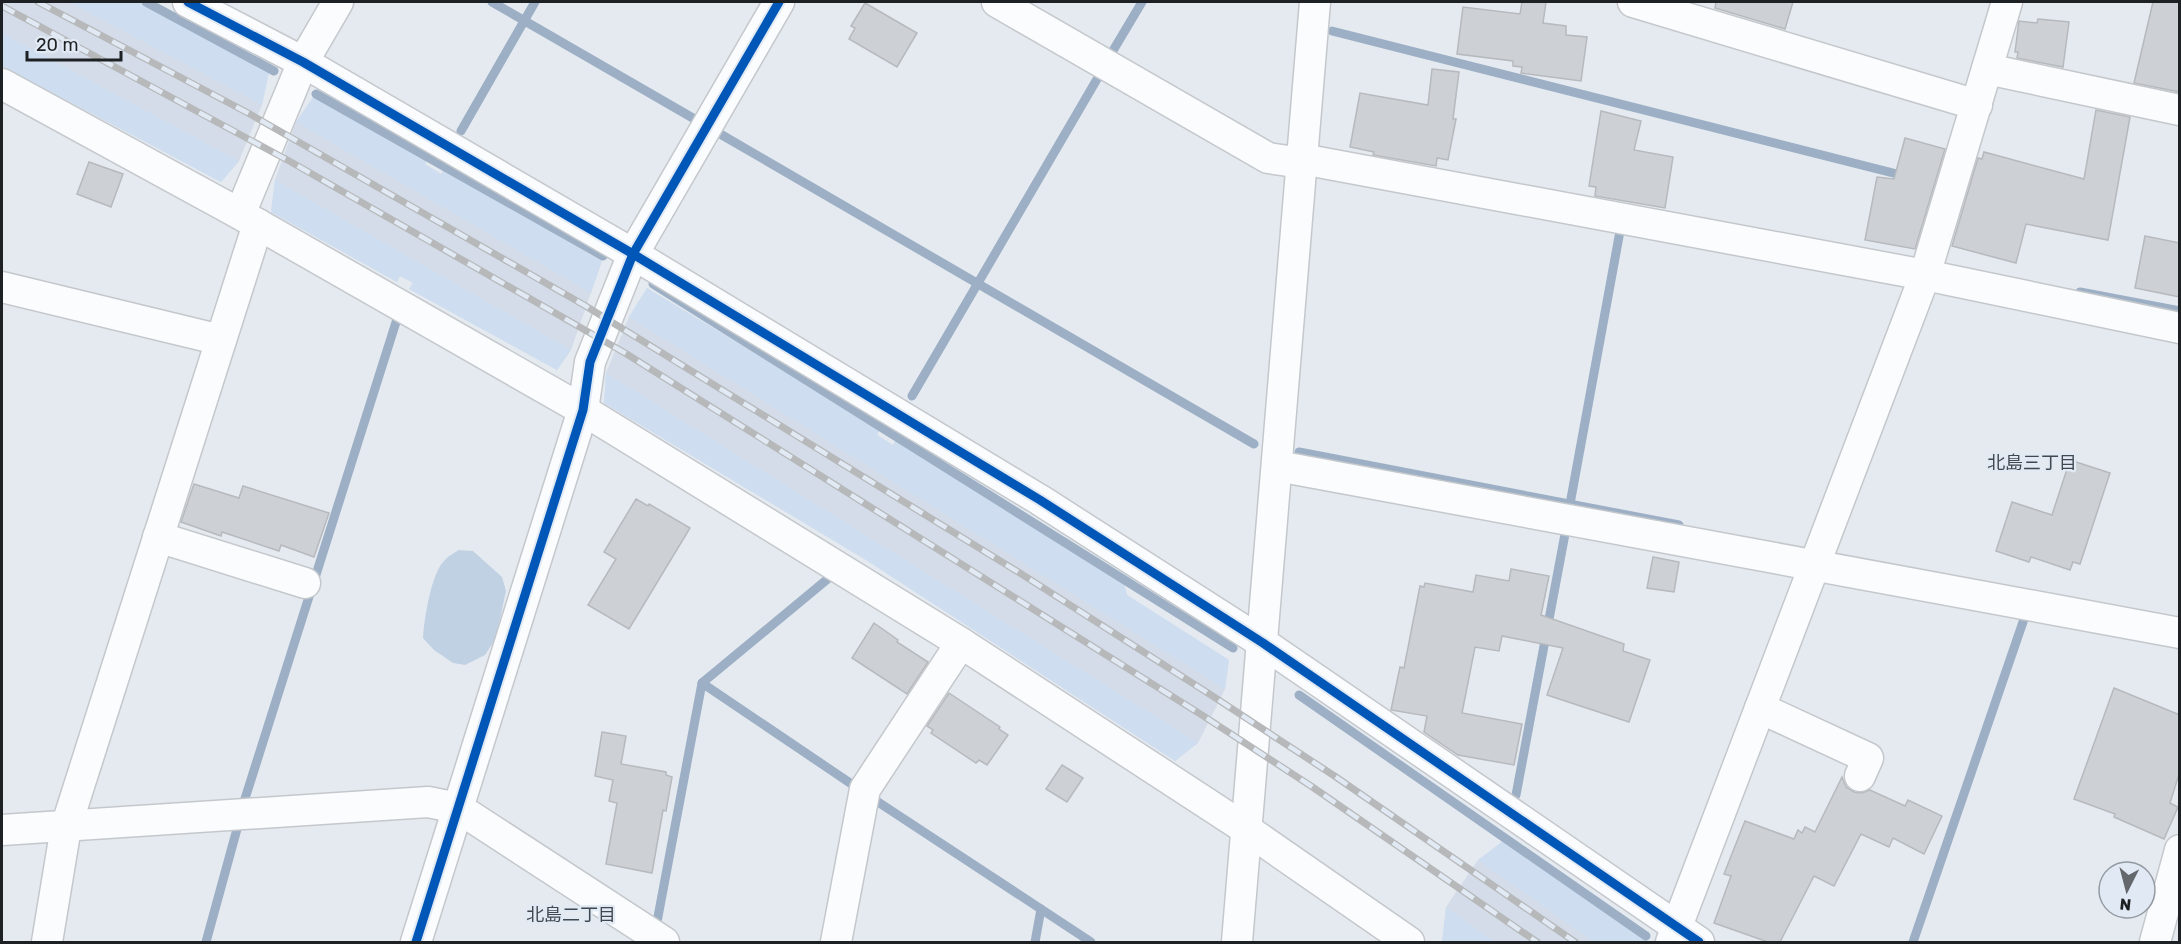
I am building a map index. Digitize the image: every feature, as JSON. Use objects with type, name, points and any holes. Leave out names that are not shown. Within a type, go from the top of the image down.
[{"type":"street","points":[[188,2],[303,62],[633,254],[1040,500],[1263,643],[1682,937],[1760,708],[1925,275],[2007,2]]},
{"type":"street","points":[[47,942],[66,827],[221,340],[249,219],[303,62],[338,2]]},
{"type":"street","points":[[416,942],[583,410],[590,362],[633,254],[779,2]]},
{"type":"street","points":[[997,2],[1268,158],[1302,161],[1925,275],[2180,328]]},
{"type":"street","points":[[1237,942],[1315,2]]},
{"type":"street","points":[[1633,2],[1977,105]]},
{"type":"street","points":[[1987,69],[2180,110]]},
{"type":"street","points":[[2,84],[249,219],[583,410],[961,643],[1246,830],[1409,942]]},
{"type":"street","points":[[2,287],[221,340]]},
{"type":"street","points":[[1277,466],[2180,633]]},
{"type":"street","points":[[158,537],[305,583]]},
{"type":"street","points":[[836,942],[865,789],[961,643]]},
{"type":"street","points":[[1760,708],[1868,758],[1860,776]]},
{"type":"street","points":[[2,830],[428,802],[458,808],[664,942]]},
{"type":"street","points":[[2155,942],[2172,907],[2180,850]]},
{"type":"shaded area","points":[[2,2],[138,2],[269,72],[262,105],[239,161],[221,182],[2,66]]},
{"type":"shaded area","points":[[69,2],[138,2],[269,72],[262,105]]},
{"type":"shaded area","points":[[2,33],[239,161],[221,182],[2,66]]},
{"type":"shaded area","points":[[314,96],[428,159],[425,164],[441,174],[444,169],[602,261],[571,350],[557,370],[409,289],[413,283],[400,276],[397,282],[271,212],[275,180],[296,122]]},
{"type":"shaded area","points":[[314,96],[428,159],[425,164],[441,174],[444,169],[602,261],[591,293],[296,122]]},
{"type":"shaded area","points":[[275,180],[571,350],[557,370],[409,289],[413,283],[400,276],[397,282],[271,212]]},
{"type":"shaded area","points":[[647,288],[880,429],[877,435],[893,445],[896,440],[1124,583],[1127,595],[1229,660],[1225,689],[1198,743],[1175,761],[866,560],[604,403],[606,373],[629,317]]},
{"type":"shaded area","points":[[647,288],[880,429],[877,435],[893,445],[896,440],[1124,583],[1127,595],[1229,660],[1225,689],[629,317]]},
{"type":"shaded area","points":[[606,373],[1198,743],[1175,761],[866,560],[604,403]]},
{"type":"shaded area","points":[[459,550],[473,551],[502,577],[506,591],[496,638],[485,655],[465,665],[453,663],[434,650],[423,638],[435,576],[446,559]]},
{"type":"shaded area","points":[[1503,841],[1647,942],[1442,942],[1446,907],[1478,860]]},
{"type":"shaded area","points":[[1503,841],[1647,942],[1594,942],[1478,860]]},
{"type":"shaded area","points":[[1446,907],[1495,942],[1442,942]]},
{"type":"building","points":[[1522,2],[1546,2],[1543,23],[1566,26],[1566,35],[1587,37],[1581,81],[1521,73],[1522,67],[1513,66],[1513,61],[1457,54],[1463,7],[1520,14]]},
{"type":"building","points":[[1716,2],[1793,2],[1785,29],[1715,8]]},
{"type":"building","points":[[2153,2],[2180,2],[2180,92],[2134,83]]},
{"type":"building","points":[[865,3],[917,33],[897,67],[849,39],[855,28],[851,26]]},
{"type":"building","points":[[2038,19],[2069,22],[2063,67],[2017,58],[2018,52],[2015,52],[2019,21],[2037,23]]},
{"type":"building","points":[[1432,69],[1459,72],[1453,119],[1456,119],[1448,160],[1437,158],[1436,166],[1373,155],[1374,152],[1350,147],[1360,93],[1428,105]]},
{"type":"building","points":[[2096,110],[2130,117],[2108,240],[2026,224],[2016,263],[1952,246],[1978,158],[1982,159],[1984,152],[2084,179]]},
{"type":"building","points":[[1601,111],[1641,121],[1634,150],[1673,157],[1665,208],[1595,196],[1596,187],[1589,186]]},
{"type":"building","points":[[1905,138],[1945,149],[1915,249],[1865,240],[1877,177],[1894,179]]},
{"type":"building","points":[[89,162],[123,174],[111,207],[77,194]]},
{"type":"building","points":[[2145,236],[2180,243],[2180,297],[2135,288]]},
{"type":"building","points":[[2070,460],[2110,473],[2080,564],[2073,562],[2070,570],[2031,557],[2029,562],[1996,551],[2012,502],[2052,515]]},
{"type":"building","points":[[194,484],[239,498],[243,486],[329,513],[314,557],[281,545],[279,551],[222,532],[221,536],[181,522]]},
{"type":"building","points":[[636,499],[690,528],[629,629],[588,605],[616,559],[604,552]]},
{"type":"building","points":[[1653,557],[1679,562],[1674,592],[1647,588]]},
{"type":"building","points":[[1511,569],[1549,576],[1541,615],[1624,644],[1623,651],[1650,660],[1629,722],[1547,695],[1563,648],[1502,636],[1499,651],[1475,647],[1462,713],[1522,724],[1514,765],[1458,755],[1424,732],[1427,716],[1391,710],[1400,667],[1404,668],[1420,586],[1424,587],[1425,583],[1473,592],[1476,575],[1509,581]]},
{"type":"building","points":[[874,623],[898,640],[897,642],[928,662],[907,694],[852,658]]},
{"type":"building","points":[[2114,688],[2180,715],[2180,771],[2170,803],[2178,807],[2164,839],[2114,817],[2115,814],[2074,799]]},
{"type":"building","points":[[949,693],[1000,727],[999,729],[1008,735],[987,765],[979,760],[976,763],[931,733],[933,730],[927,726]]},
{"type":"building","points":[[602,732],[626,736],[621,764],[666,772],[666,775],[672,777],[666,811],[663,810],[652,873],[606,864],[617,803],[609,801],[613,780],[595,776]]},
{"type":"building","points":[[1062,765],[1083,778],[1067,802],[1046,789]]},
{"type":"building","points":[[1842,777],[1846,787],[1854,792],[1862,793],[1870,790],[1905,806],[1908,800],[1942,816],[1924,854],[1893,838],[1889,847],[1861,834],[1834,886],[1814,876],[1780,942],[1768,942],[1714,923],[1731,876],[1724,874],[1745,821],[1794,839],[1798,830],[1802,833],[1805,827],[1815,832]]},
{"type":"waterway","points":[[146,2],[274,71]]},
{"type":"waterway","points":[[492,2],[698,121]]},
{"type":"waterway","points":[[461,131],[535,2]]},
{"type":"waterway","points":[[1111,54],[1142,2]]},
{"type":"waterway","points":[[1332,31],[1905,176]]},
{"type":"waterway","points":[[912,396],[1100,74]]},
{"type":"waterway","points":[[316,94],[603,256]]},
{"type":"waterway","points":[[722,135],[1254,444]]},
{"type":"waterway","points":[[1570,504],[1620,231]]},
{"type":"waterway","points":[[653,284],[1233,648]]},
{"type":"waterway","points":[[2080,292],[2180,311]]},
{"type":"waterway","points":[[243,805],[397,319]]},
{"type":"waterway","points":[[1299,452],[1679,525]]},
{"type":"waterway","points":[[1516,795],[1565,534]]},
{"type":"waterway","points":[[657,922],[702,683],[830,577]]},
{"type":"waterway","points":[[1913,942],[2024,619]]},
{"type":"waterway","points":[[702,683],[856,787]]},
{"type":"waterway","points":[[1299,695],[1646,936]]},
{"type":"waterway","points":[[875,800],[1091,942]]},
{"type":"waterway","points":[[206,942],[237,829]]},
{"type":"waterway","points":[[1035,942],[1041,909]]},
{"type":"railway","points":[[38,2],[248,113],[584,305],[1023,575],[1211,695],[1336,777],[1575,942]]},
{"type":"railway","points":[[2,6],[291,162],[625,353],[1205,717],[1311,786],[1537,942]]},
{"type":"cycle path","points":[[188,2],[303,62],[633,254],[1040,500],[1263,643],[1699,942]]},
{"type":"cycle path","points":[[416,942],[583,410],[590,362],[633,254],[779,2]]},
{"type":"district","name":"北島三丁目","points":[[2032,463]]},
{"type":"district","name":"北島二丁目","points":[[571,915]]}]
